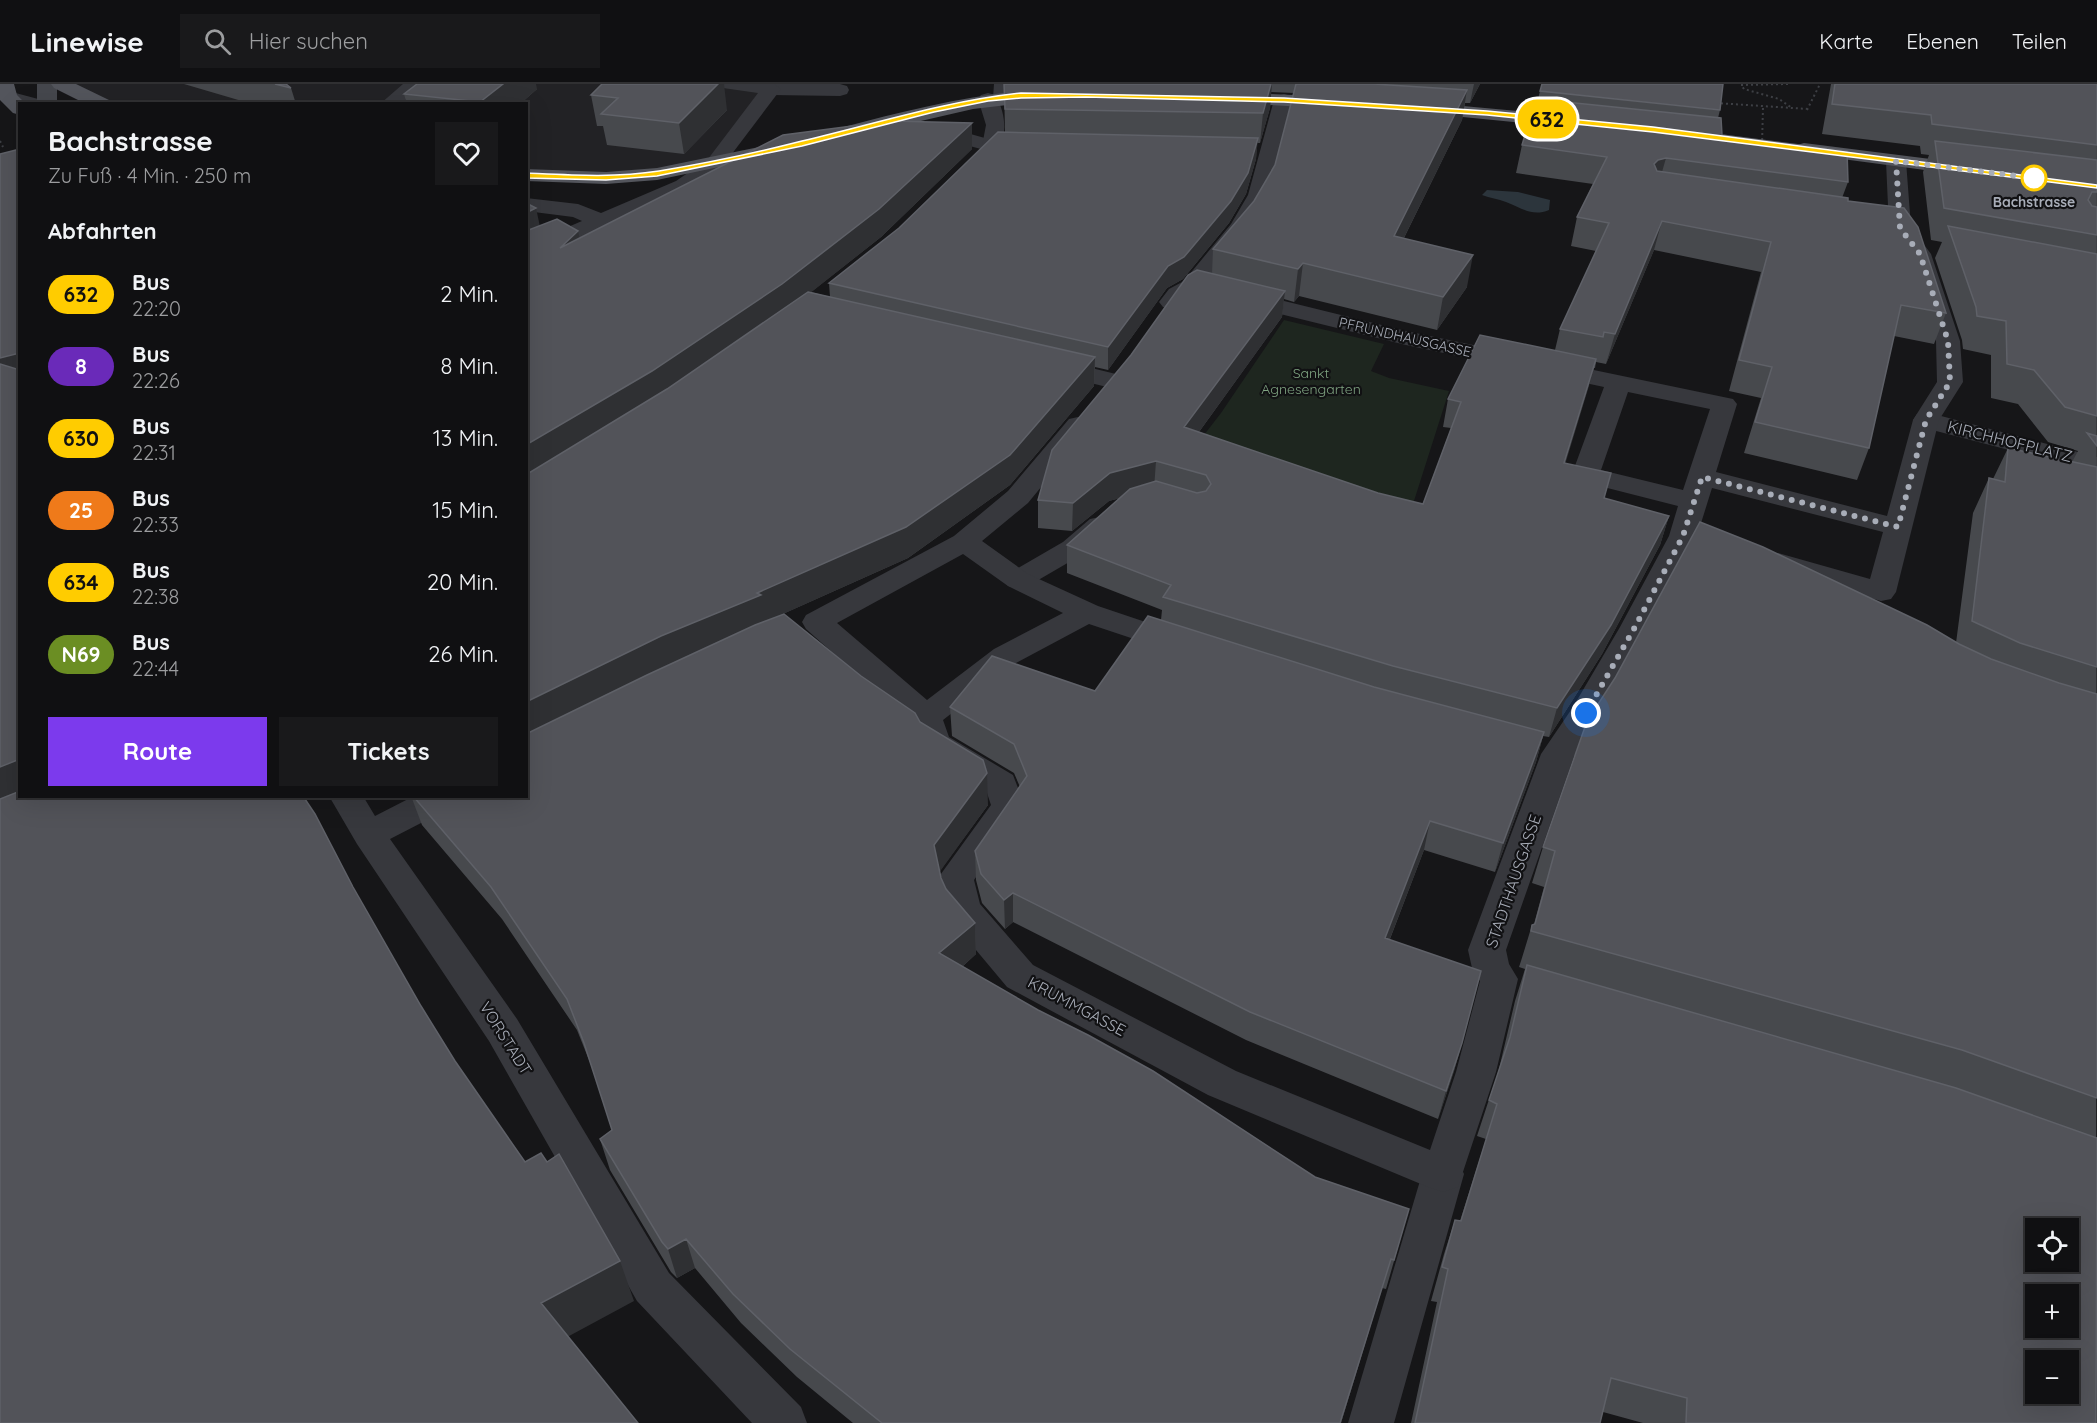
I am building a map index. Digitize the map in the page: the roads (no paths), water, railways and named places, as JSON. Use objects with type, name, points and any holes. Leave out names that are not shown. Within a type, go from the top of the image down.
[{"type":"main road","points":[[47,84],[47,102]]},
{"type":"main road","points":[[61,84],[98,102]]},
{"type":"main road","points":[[823,138],[998,94],[1075,95]]},
{"type":"main road","points":[[1208,97],[1352,104]]},
{"type":"main road","points":[[1398,107],[1593,124]]},
{"type":"main road","points":[[528,176],[631,177],[802,144]]},
{"type":"main road","points":[[1789,147],[1987,172]]},
{"type":"street","points":[[730,84],[771,89]]},
{"type":"street","points":[[528,252],[684,186],[715,162],[771,89]]},
{"type":"street","points":[[968,166],[992,146],[998,94]]},
{"type":"street","points":[[10,97],[28,102]]},
{"type":"street","points":[[1156,323],[1177,294],[1192,286],[1240,227],[1259,195],[1284,100]]},
{"type":"street","points":[[876,125],[902,140],[967,139],[992,146],[1050,147]]},
{"type":"street","points":[[1249,151],[1274,143]]},
{"type":"street","points":[[1896,161],[1907,237],[1920,254],[1948,341],[1950,382],[1926,420]]},
{"type":"street","points":[[528,204],[578,211],[602,222]]},
{"type":"street","name":"PFRUNDHAUSGASSE","points":[[1192,286],[1406,338],[1619,381]]},
{"type":"street","points":[[788,633],[818,622],[964,542],[1018,497],[1109,387],[1025,360]]},
{"type":"street","points":[[1697,489],[1724,404],[1619,381],[1586,474],[1697,489],[1898,527]]},
{"type":"street","name":"KIRCHHOFPLATZ","points":[[1749,554],[1886,606],[1898,527],[1926,420],[2097,465]]},
{"type":"street","name":"STADTHAUSGASSE","points":[[1371,1423],[1443,1174],[1476,1072],[1516,984],[1491,968],[1487,950],[1543,750],[1586,713],[1635,627],[1694,539],[1697,489]]},
{"type":"street","points":[[964,542],[1018,580],[1088,613],[1211,654]]},
{"type":"street","points":[[818,622],[926,717],[1005,656],[1088,613]]},
{"type":"street","name":"KRUMMGASSE","points":[[926,717],[934,744],[1001,783],[1008,806],[956,878],[963,909],[1020,976],[1222,1083],[1443,1174]]},
{"type":"street","name":"VORSTADT","points":[[347,798],[369,835],[503,1030],[653,1287],[784,1423]]},
{"type":"street","points":[[369,835],[440,798]]},
{"type":"lane","points":[[392,102],[414,84]]},
{"type":"lane","points":[[771,89],[840,90]]},
{"type":"lane","points":[[1018,580],[1073,549],[1119,509]]},
{"type":"place","name":"Bachstrasse","points":[[2034,178]]},
{"type":"park label","name":"Sankt Agnesengarten","points":[[1311,382]]}]
